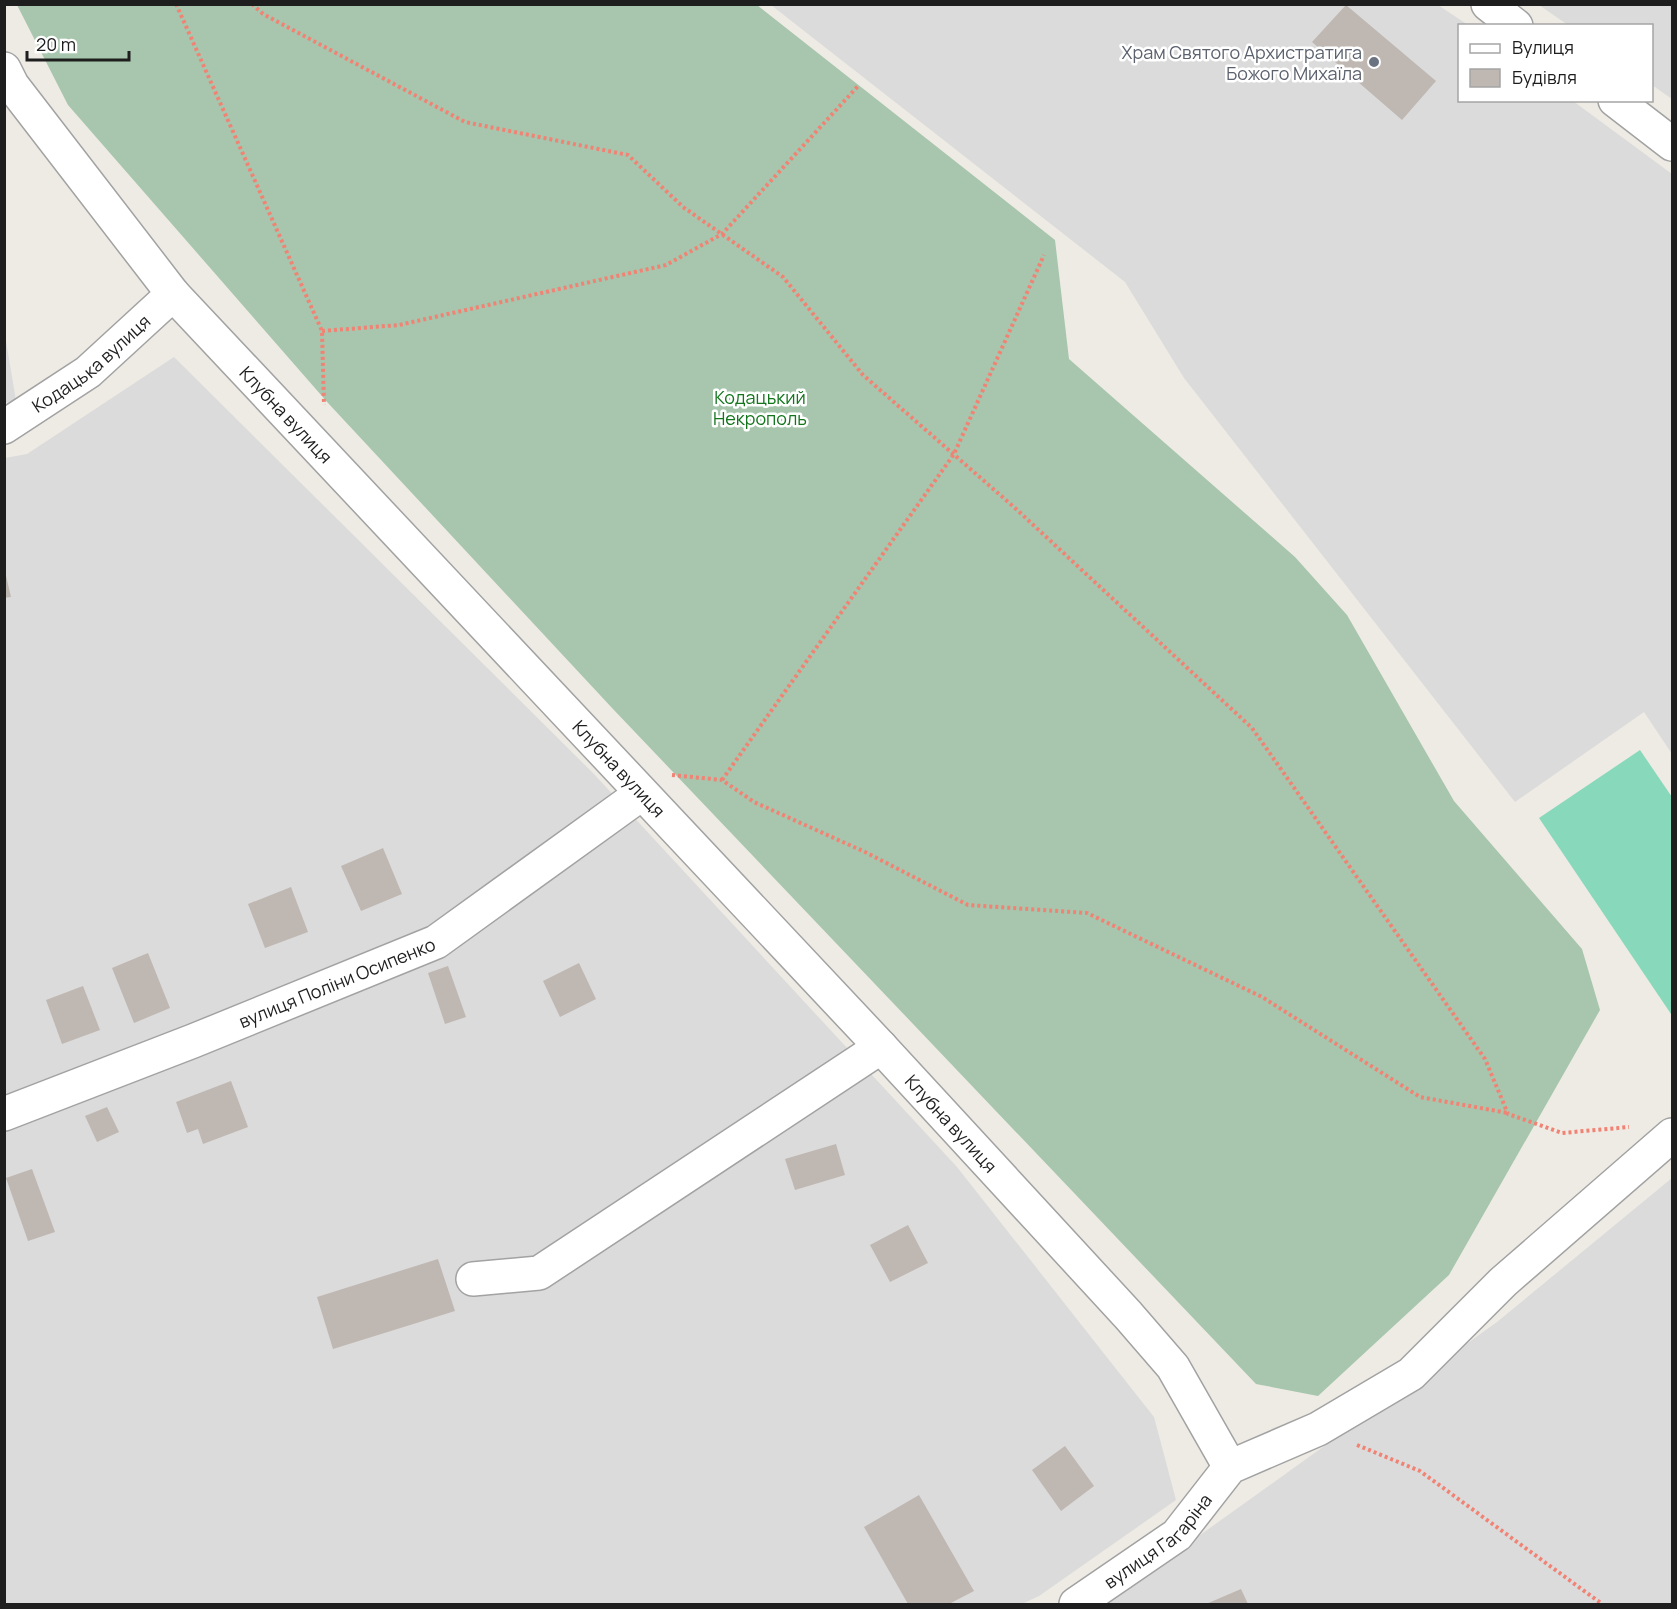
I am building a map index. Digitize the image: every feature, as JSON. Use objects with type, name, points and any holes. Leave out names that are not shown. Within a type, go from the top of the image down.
[{"type":"street","points":[[1488,4],[1513,24]]},
{"type":"street","name":"Клубна вулиця","points":[[4,69],[12,85],[173,294],[641,795],[881,1047],[1128,1315],[1173,1367],[1230,1467]]},
{"type":"street","points":[[1618,102],[1672,144]]},
{"type":"street","name":"Кодацька вулиця","points":[[4,427],[88,372],[173,294]]},
{"type":"street","name":"вулиця Поліни Осипенко","points":[[4,1114],[193,1041],[436,942],[641,795]]},
{"type":"street","points":[[473,1279],[539,1273],[881,1047]]},
{"type":"street","points":[[1230,1467],[1318,1429],[1412,1374],[1503,1282],[1672,1135]]},
{"type":"street","name":"вулиця Гагаріна","points":[[1076,1605],[1177,1535],[1230,1467]]},
{"type":"path","points":[[176,4],[322,331],[324,454]]},
{"type":"path","points":[[252,4],[263,14],[465,122],[628,155],[683,207],[783,277],[863,375],[954,454],[1252,728],[1485,1059],[1508,1113]]},
{"type":"path","points":[[322,331],[399,325],[666,266],[723,234],[859,85]]},
{"type":"path","points":[[722,780],[954,454],[1044,255]]},
{"type":"path","points":[[641,795],[661,773],[722,780],[754,802],[865,852],[968,905],[1087,914],[1262,997],[1420,1097],[1508,1113],[1562,1133],[1637,1126]]},
{"type":"path","points":[[1318,1429],[1420,1471],[1602,1605]]},
{"type":"shaded area","points":[[771,5],[1438,5],[1466,24],[1458,24],[1458,102],[1574,102],[1672,174],[1672,754],[1644,712],[1515,802],[1184,378],[1125,282]]},
{"type":"shaded area","points":[[1539,5],[1672,5],[1672,99],[1653,86],[1653,24],[1567,24]]},
{"type":"shaded area","points":[[4,329],[16,401],[5,403],[4,403]]},
{"type":"shaded area","points":[[174,357],[593,773],[957,1167],[1154,1417],[1176,1500],[1039,1596],[1022,1604],[5,1604],[5,458],[27,454]]},
{"type":"shaded area","points":[[1672,1178],[1672,1604],[1095,1604],[1143,1576],[1497,1322]]},
{"type":"green space","name":"Кодацький Некрополь","points":[[17,5],[757,5],[1055,240],[1069,359],[1295,557],[1347,615],[1454,801],[1582,949],[1600,1010],[1449,1275],[1318,1396],[1256,1384],[613,709],[328,403],[68,105]]},
{"type":"green space","points":[[1640,750],[1672,797],[1671,1014],[1539,818]]},
{"type":"building","name":"Храм Святого Архистратига Божого Михаїла","points":[[1346,5],[1436,81],[1402,120],[1312,42]]},
{"type":"building","points":[[4,567],[11,597],[4,598]]},
{"type":"building","points":[[383,848],[402,894],[361,911],[341,866]]},
{"type":"building","points":[[291,887],[308,932],[265,948],[248,904]]},
{"type":"building","points":[[148,953],[170,1008],[134,1023],[112,968]]},
{"type":"building","points":[[579,963],[596,999],[560,1017],[543,981]]},
{"type":"building","points":[[448,966],[466,1017],[445,1024],[428,973]]},
{"type":"building","points":[[83,986],[100,1030],[62,1044],[46,1000]]},
{"type":"building","points":[[231,1081],[248,1127],[203,1144],[198,1129],[187,1133],[176,1102]]},
{"type":"building","points":[[107,1107],[119,1132],[97,1142],[85,1116]]},
{"type":"building","points":[[836,1144],[845,1175],[795,1190],[785,1159]]},
{"type":"building","points":[[32,1169],[55,1232],[28,1241],[6,1178]]},
{"type":"building","points":[[908,1225],[928,1263],[890,1282],[870,1245]]},
{"type":"building","points":[[438,1259],[455,1311],[333,1349],[317,1297]]},
{"type":"building","points":[[1065,1446],[1094,1486],[1061,1511],[1032,1470]]},
{"type":"building","points":[[919,1495],[974,1591],[949,1604],[908,1604],[864,1527]]},
{"type":"building","points":[[1241,1589],[1248,1604],[1206,1604]]},
{"type":"place","name":"Храм Святого Архистратига Божого Михаїла","points":[[1374,62]]}]
